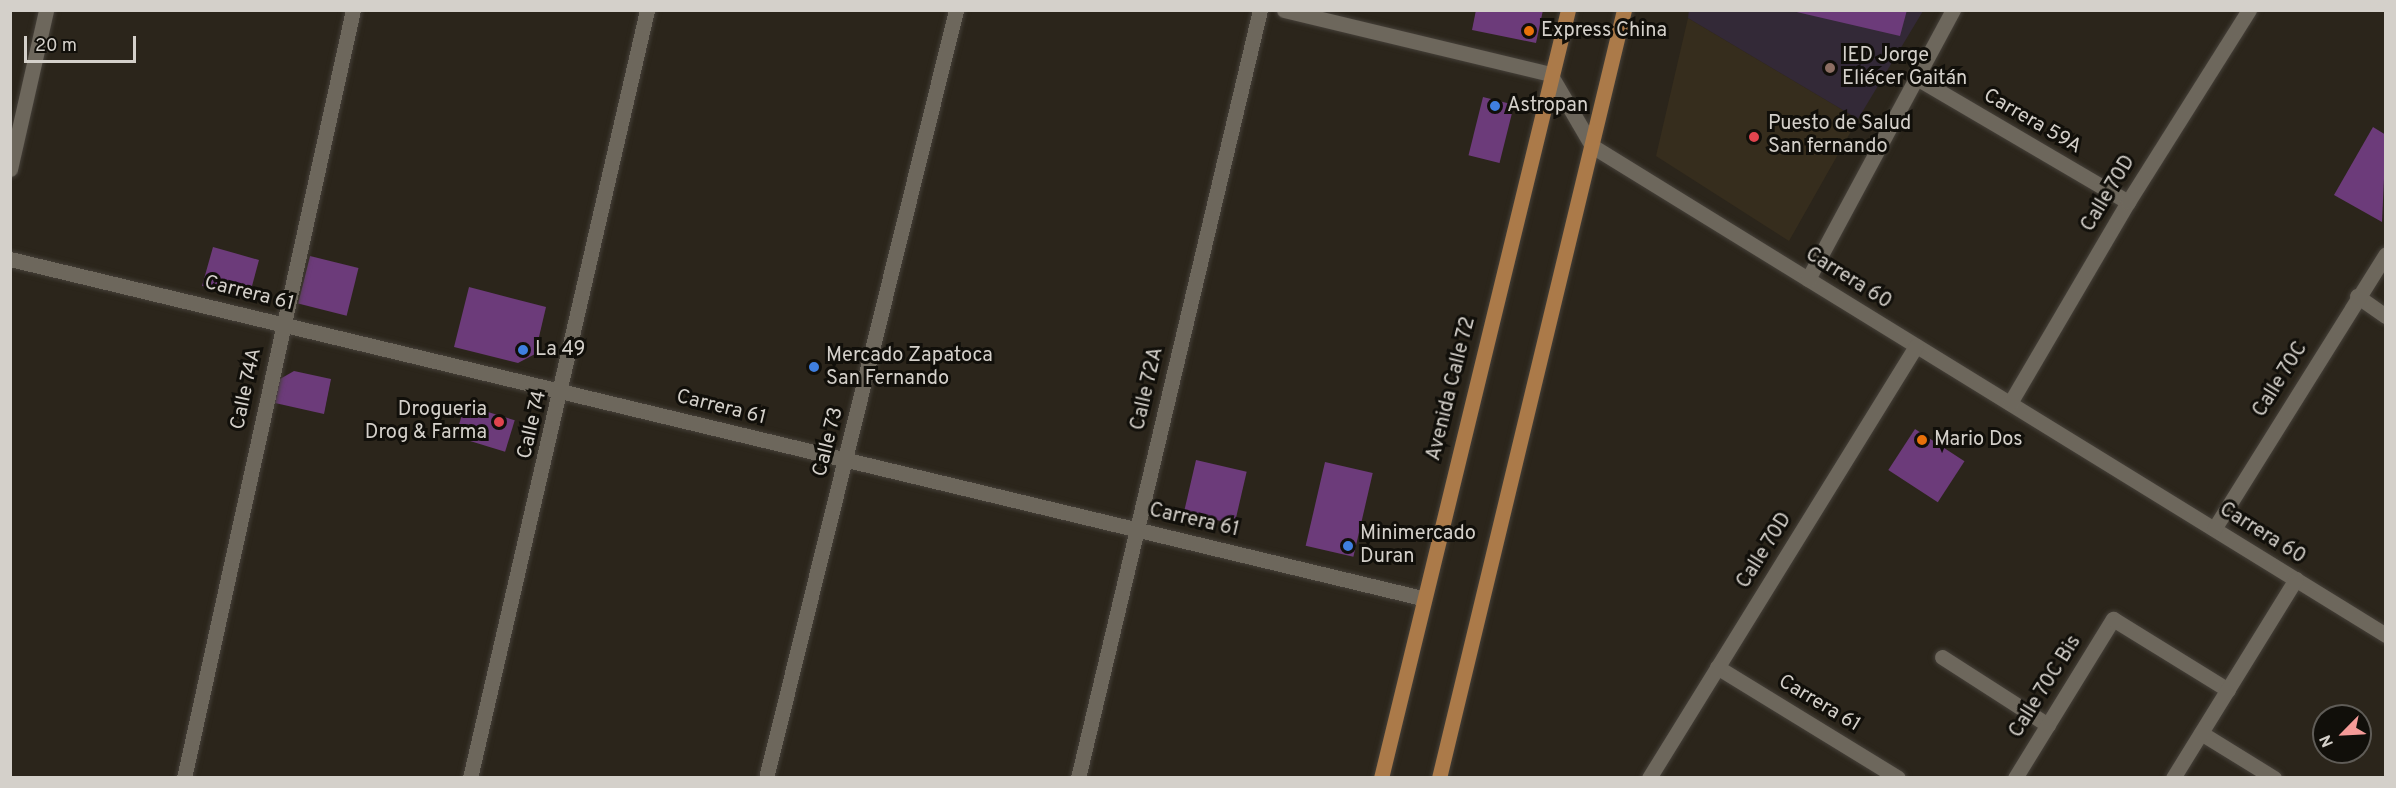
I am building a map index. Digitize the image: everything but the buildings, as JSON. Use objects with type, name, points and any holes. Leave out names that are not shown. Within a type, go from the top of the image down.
[{"type":"main road","name":"Avenida Calle 72","points":[[1381,777],[1422,598],[1550,74],[1568,10]]},
{"type":"main road","points":[[1439,777],[1624,10]]},
{"type":"street","points":[[10,169],[46,10]]},
{"type":"street","name":"Calle 74A","points":[[184,777],[353,10]]},
{"type":"street","name":"Calle 74","points":[[470,777],[563,391],[647,10]]},
{"type":"street","name":"Calle 73","points":[[766,777],[847,459],[956,10]]},
{"type":"street","name":"Calle 72A","points":[[1078,777],[1260,10]]},
{"type":"street","points":[[1284,10],[1550,74]]},
{"type":"street","points":[[1808,279],[1953,10]]},
{"type":"street","name":"Calle 70D","points":[[2010,403],[2128,202],[2249,10]]},
{"type":"street","name":"Carrera 60","points":[[1550,74],[1592,146],[2385,634]]},
{"type":"street","name":"Carrera 59A","points":[[1915,77],[2128,202]]},
{"type":"street","name":"Calle 70C","points":[[2214,529],[2385,254]]},
{"type":"street","name":"Carrera 61","points":[[10,258],[1422,598]]},
{"type":"street","points":[[2357,297],[2385,316]]},
{"type":"street","name":"Calle 70D","points":[[1649,777],[1916,346]]},
{"type":"street","points":[[2174,777],[2296,579]]},
{"type":"street","name":"Calle 70C Bis","points":[[2015,777],[2113,619],[2228,690]]},
{"type":"street","points":[[1942,657],[2048,725]]},
{"type":"street","name":"Carrera 61","points":[[1718,667],[1898,777]]},
{"type":"street","points":[[2201,733],[2274,777]]},
{"type":"shaded area","name":"IED Jorge Eliécer Gaitán","points":[[1689,10],[1923,11],[1858,119],[1688,18]]},
{"type":"shaded area","name":"Puesto de Salud San fernando","points":[[1688,18],[1858,119],[1789,241],[1656,156]]},
{"type":"place","name":"Express China","points":[[1529,31]]},
{"type":"place","name":"IED Jorge Eliécer Gaitán","points":[[1830,68]]},
{"type":"place","name":"Astropan","points":[[1495,106]]},
{"type":"place","name":"Puesto de Salud San fernando","points":[[1754,137]]},
{"type":"place","name":"La 49","points":[[523,350]]},
{"type":"place","name":"Mercado Zapatoca San Fernando","points":[[814,367]]},
{"type":"place","name":"Drogueria Drog & Farma","points":[[499,422]]},
{"type":"place","name":"Mario Dos","points":[[1922,440]]},
{"type":"place","name":"Minimercado Duran","points":[[1348,546]]}]
